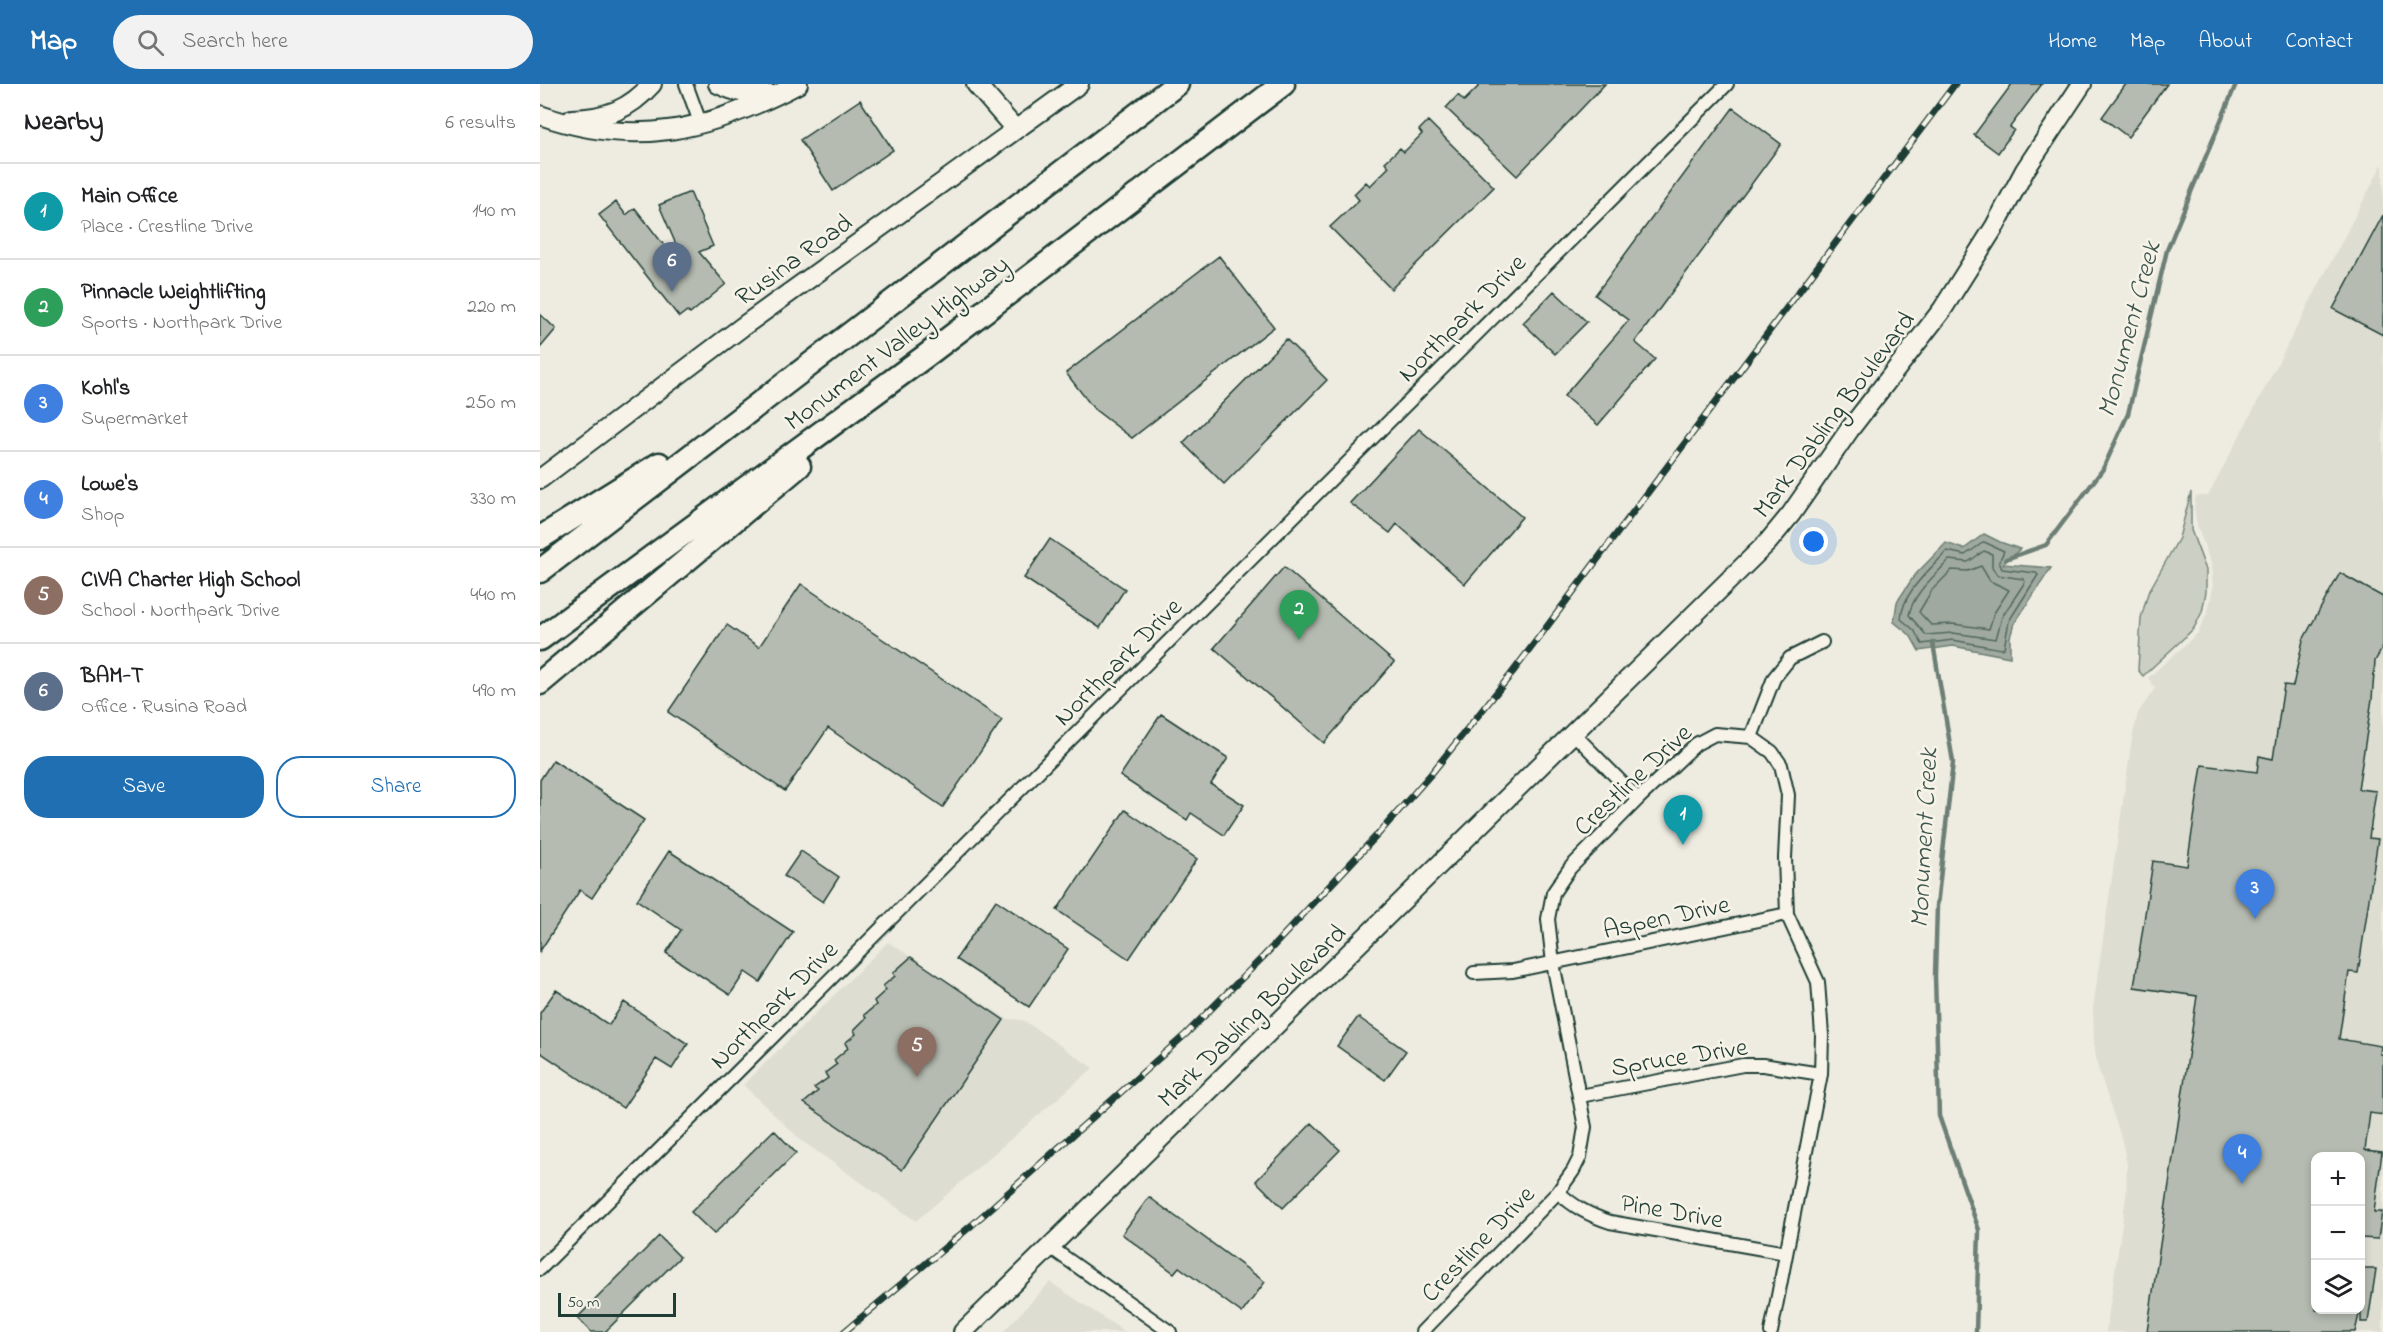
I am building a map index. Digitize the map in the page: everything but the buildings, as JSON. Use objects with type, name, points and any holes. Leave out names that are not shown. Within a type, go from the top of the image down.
[{"type":"highway","name":"Monument Valley Highway","points":[[540,571],[1177,84]]},
{"type":"highway","name":"Monument Valley Highway","points":[[540,639],[927,355],[1282,84]]},
{"type":"highway","points":[[540,683],[772,489],[927,355]]},
{"type":"highway","points":[[540,538],[777,390]]},
{"type":"street","points":[[546,117],[606,116],[632,104],[652,84]]},
{"type":"street","points":[[686,84],[700,125]]},
{"type":"street","points":[[718,84],[745,94],[777,95]]},
{"type":"street","points":[[546,117],[585,128],[620,133],[648,133],[724,119],[798,84]]},
{"type":"street","points":[[976,84],[1015,129]]},
{"type":"street","name":"Rusina Road","points":[[540,479],[742,327],[1079,84]]},
{"type":"street","name":"Northpark Drive","points":[[540,1269],[1726,84]]},
{"type":"street","name":"Mark Dabling Boulevard","points":[[963,1332],[1754,557],[1791,514],[1850,429],[1942,310],[1995,226],[2025,170],[2082,84]]},
{"type":"street","points":[[1771,1332],[1821,1074],[1822,1035],[1818,982],[1787,914],[1785,858],[1788,795],[1785,779],[1781,765],[1772,752],[1751,737],[1774,678],[1790,658],[1822,642]]},
{"type":"street","points":[[1574,733],[1638,799]]},
{"type":"street","name":"Crestline Drive","points":[[1422,1332],[1558,1192],[1574,1171],[1584,1142],[1585,1127],[1580,1095],[1553,963],[1548,919],[1550,904],[1559,882],[1638,799],[1705,737],[1715,734],[1751,737]]},
{"type":"street","name":"Aspen Drive","points":[[1474,973],[1513,971],[1787,914]]},
{"type":"street","name":"Spruce Drive","points":[[1580,1095],[1743,1065],[1763,1065],[1821,1074]]},
{"type":"street","name":"Pine Drive","points":[[1558,1192],[1574,1206],[1610,1222],[1786,1253]]},
{"type":"street","points":[[1050,1247],[1170,1332]]},
{"type":"shaded area","points":[[2383,163],[2383,1332],[2106,1332],[2126,1197],[2127,1164],[2121,1137],[2098,1068],[2094,1046],[2093,1008],[2132,739],[2138,713],[2155,688],[2148,678],[2198,633],[2208,611],[2213,588],[2211,564],[2197,525],[2194,507],[2196,496],[2208,496]]},
{"type":"shaded area","points":[[2191,492],[2191,530],[2206,570],[2206,592],[2202,612],[2194,628],[2143,676],[2138,670],[2141,618],[2148,593],[2179,538]]},
{"type":"shaded area","points":[[888,942],[1007,1019],[1023,1020],[1093,1068],[916,1221],[802,1141],[743,1085]]},
{"type":"shaded area","points":[[1050,1282],[1125,1332],[1003,1332]]},
{"type":"water","points":[[1984,534],[2020,549],[2003,564],[2051,568],[2014,624],[2010,637],[2010,657],[1953,646],[1919,651],[1910,635],[1894,622],[1897,602],[1914,576],[1946,543],[1964,549]]},
{"type":"waterway","name":"Monument Creek","points":[[2006,559],[2046,545],[2103,469],[2128,414],[2167,250],[2236,84]]},
{"type":"waterway","name":"Monument Creek","points":[[1933,643],[1953,762],[1937,906],[1935,976],[1939,1116],[1979,1230],[1976,1332]]},
{"type":"railway","points":[[844,1332],[972,1225],[1186,1034],[1263,957],[1380,832],[1431,774],[1509,677],[1955,84]]},
{"type":"place","name":"BAM-T","points":[[672,292]]},
{"type":"place","name":"Pinnacle Weightlifting","points":[[1299,640]]},
{"type":"place","name":"Main Office","points":[[1683,845]]},
{"type":"place","name":"Kohl's","points":[[2255,919]]},
{"type":"place","name":"CIVA Charter High School","points":[[917,1077]]},
{"type":"place","name":"Lowe's","points":[[2242,1184]]}]
